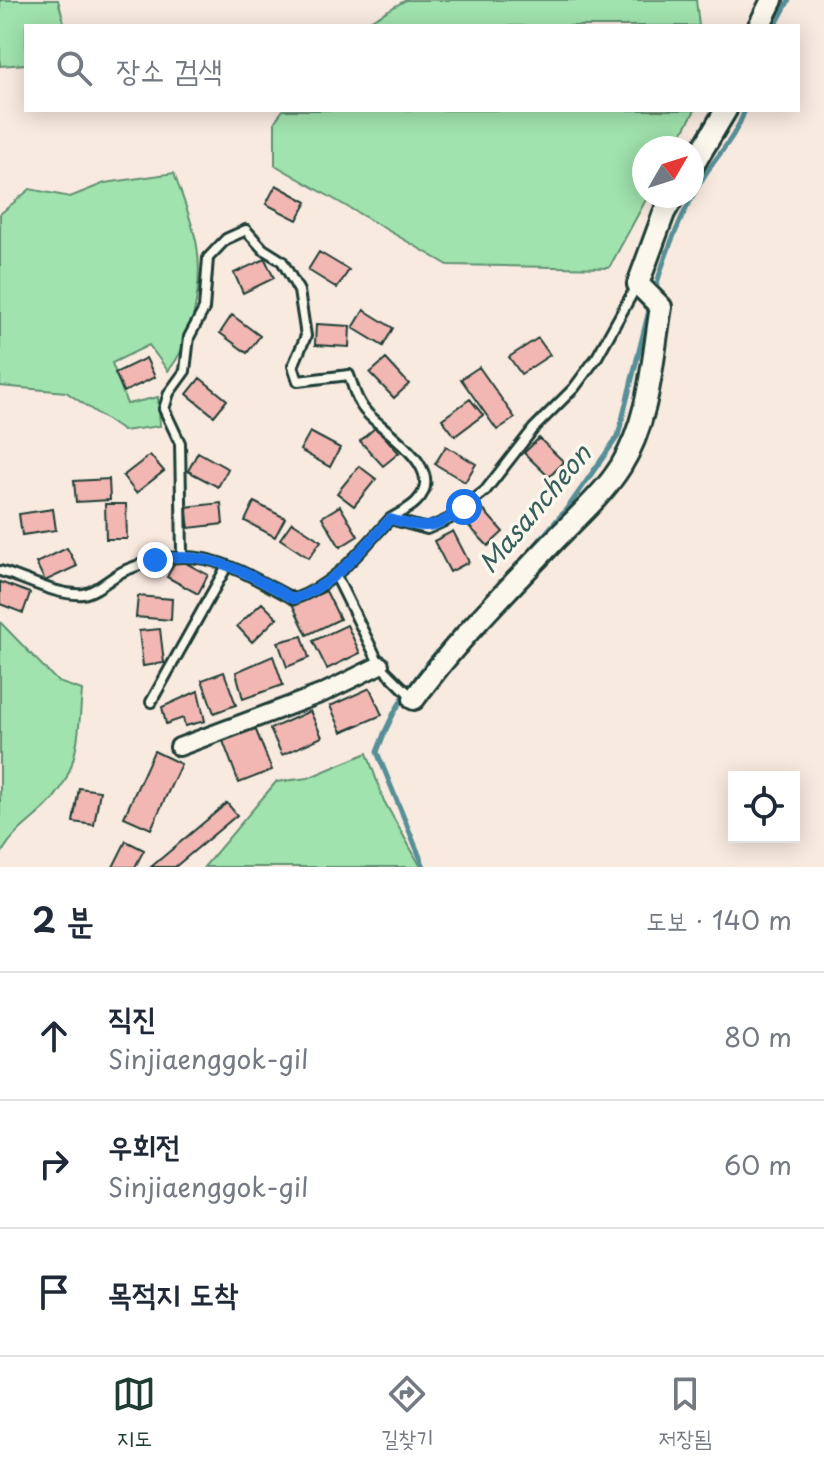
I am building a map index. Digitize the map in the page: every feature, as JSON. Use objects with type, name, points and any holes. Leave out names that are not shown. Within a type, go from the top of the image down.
[{"type":"street","points":[[760,24],[772,0]]},
{"type":"street","points":[[704,147],[725,112]]},
{"type":"street","points":[[414,699],[447,653],[596,497],[621,466],[638,429],[646,399],[661,307],[638,284],[667,208]]},
{"type":"street","points":[[179,747],[384,669]]},
{"type":"lane","points":[[0,571],[64,592],[86,594],[124,570],[182,553],[227,566],[294,599],[312,593],[336,576],[390,519],[419,500],[424,484],[419,461],[391,431],[369,415],[357,400],[349,375],[298,381],[293,366],[306,336],[299,291],[282,261],[263,249],[246,230],[226,239],[208,258],[204,309],[189,337],[185,371],[169,393],[164,409],[180,443],[182,553]]},
{"type":"lane","points":[[390,519],[427,529],[449,519],[485,491],[534,428],[574,388],[597,357],[638,284]]},
{"type":"lane","points":[[151,702],[227,566]]},
{"type":"lane","points":[[336,576],[384,669],[414,699]]},
{"type":"green space","points":[[0,0],[58,0],[64,24],[24,24],[24,64],[0,66]]},
{"type":"green space","points":[[406,0],[696,0],[699,24],[364,24]]},
{"type":"green space","points":[[282,112],[694,112],[681,136],[632,136],[632,208],[642,208],[609,268],[448,265],[275,165],[275,121]]},
{"type":"green space","points":[[174,173],[190,219],[199,261],[197,295],[190,329],[177,359],[168,371],[149,345],[112,363],[127,404],[158,397],[160,426],[123,431],[66,392],[0,386],[0,214],[30,189],[70,197],[105,183]]},
{"type":"green space","points":[[0,622],[58,682],[82,690],[76,747],[62,786],[47,806],[11,839],[0,857]]},
{"type":"green space","points":[[367,753],[384,801],[421,867],[204,867],[276,782],[308,778]]},
{"type":"building","points":[[276,185],[307,202],[297,220],[266,204]]},
{"type":"building","points":[[319,252],[349,270],[337,288],[308,270]]},
{"type":"building","points":[[265,259],[274,278],[243,293],[234,273]]},
{"type":"building","points":[[364,310],[393,328],[383,346],[353,328]]},
{"type":"building","points":[[232,315],[260,336],[247,353],[220,333]]},
{"type":"building","points":[[316,324],[350,326],[349,347],[315,345]]},
{"type":"building","points":[[538,338],[550,355],[521,374],[509,357]]},
{"type":"building","points":[[146,358],[155,377],[124,392],[115,373]]},
{"type":"building","points":[[386,359],[409,384],[394,398],[370,373]]},
{"type":"building","points":[[479,367],[515,418],[497,430],[461,379]]},
{"type":"building","points":[[200,378],[227,400],[214,416],[187,394]]},
{"type":"building","points":[[470,399],[483,415],[455,436],[442,419]]},
{"type":"building","points":[[376,427],[399,453],[383,466],[360,441]]},
{"type":"building","points":[[310,432],[340,448],[330,467],[300,450]]},
{"type":"building","points":[[539,438],[564,462],[549,477],[524,453]]},
{"type":"building","points":[[446,446],[476,464],[465,482],[435,464]]},
{"type":"building","points":[[198,452],[228,469],[218,487],[188,471]]},
{"type":"building","points":[[150,455],[164,471],[136,493],[123,476]]},
{"type":"building","points":[[359,466],[376,479],[354,506],[337,493]]},
{"type":"building","points":[[109,479],[110,500],[76,502],[74,481]]},
{"type":"building","points":[[254,502],[285,518],[275,537],[245,521]]},
{"type":"building","points":[[221,503],[223,524],[189,528],[186,507]]},
{"type":"building","points":[[105,504],[126,504],[127,539],[106,539]]},
{"type":"building","points":[[340,506],[358,536],[340,547],[322,517]]},
{"type":"building","points":[[480,506],[503,532],[488,546],[464,521]]},
{"type":"building","points":[[53,509],[56,530],[22,535],[19,514]]},
{"type":"building","points":[[292,522],[321,541],[309,558],[280,539]]},
{"type":"building","points":[[453,531],[469,562],[450,572],[434,541]]},
{"type":"building","points":[[67,548],[77,566],[45,581],[36,563]]},
{"type":"building","points":[[177,558],[208,575],[198,594],[167,577]]},
{"type":"building","points":[[0,582],[30,593],[23,613],[0,604]]},
{"type":"building","points":[[326,591],[340,619],[307,635],[293,606]]},
{"type":"building","points":[[138,596],[172,599],[171,620],[136,617]]},
{"type":"building","points":[[262,603],[277,618],[252,642],[237,626]]},
{"type":"building","points":[[347,625],[360,653],[327,669],[313,641]]},
{"type":"building","points":[[160,629],[164,663],[143,666],[139,631]]},
{"type":"building","points":[[302,636],[309,658],[287,667],[278,642]]},
{"type":"building","points":[[273,656],[283,685],[243,699],[236,672]]},
{"type":"building","points":[[224,672],[236,705],[214,713],[202,680]]},
{"type":"building","points":[[370,688],[382,715],[342,732],[330,706]]},
{"type":"building","points":[[198,691],[205,721],[185,726],[183,718],[166,724],[162,707]]},
{"type":"building","points":[[310,711],[322,737],[282,755],[270,729]]},
{"type":"building","points":[[255,728],[272,770],[239,783],[223,741]]},
{"type":"building","points":[[154,751],[181,764],[151,829],[124,817]]},
{"type":"building","points":[[79,788],[100,791],[94,825],[73,822]]},
{"type":"building","points":[[227,803],[237,815],[175,867],[151,867]]},
{"type":"building","points":[[126,841],[144,850],[135,867],[113,867]]},
{"type":"waterway","name":"Masancheon","points":[[776,24],[789,0]]},
{"type":"waterway","name":"Masancheon","points":[[654,293],[682,216],[697,187],[733,136],[744,112]]},
{"type":"waterway","name":"Masancheon","points":[[520,563],[569,506],[618,436],[650,306]]},
{"type":"waterway","name":"Masancheon","points":[[424,867],[377,752],[394,713],[416,678],[472,614]]},
{"type":"route","points":[[155,560],[182,553],[204,558],[256,579],[294,599],[312,593],[336,576],[390,519],[427,529],[449,519],[464,507]]}]
